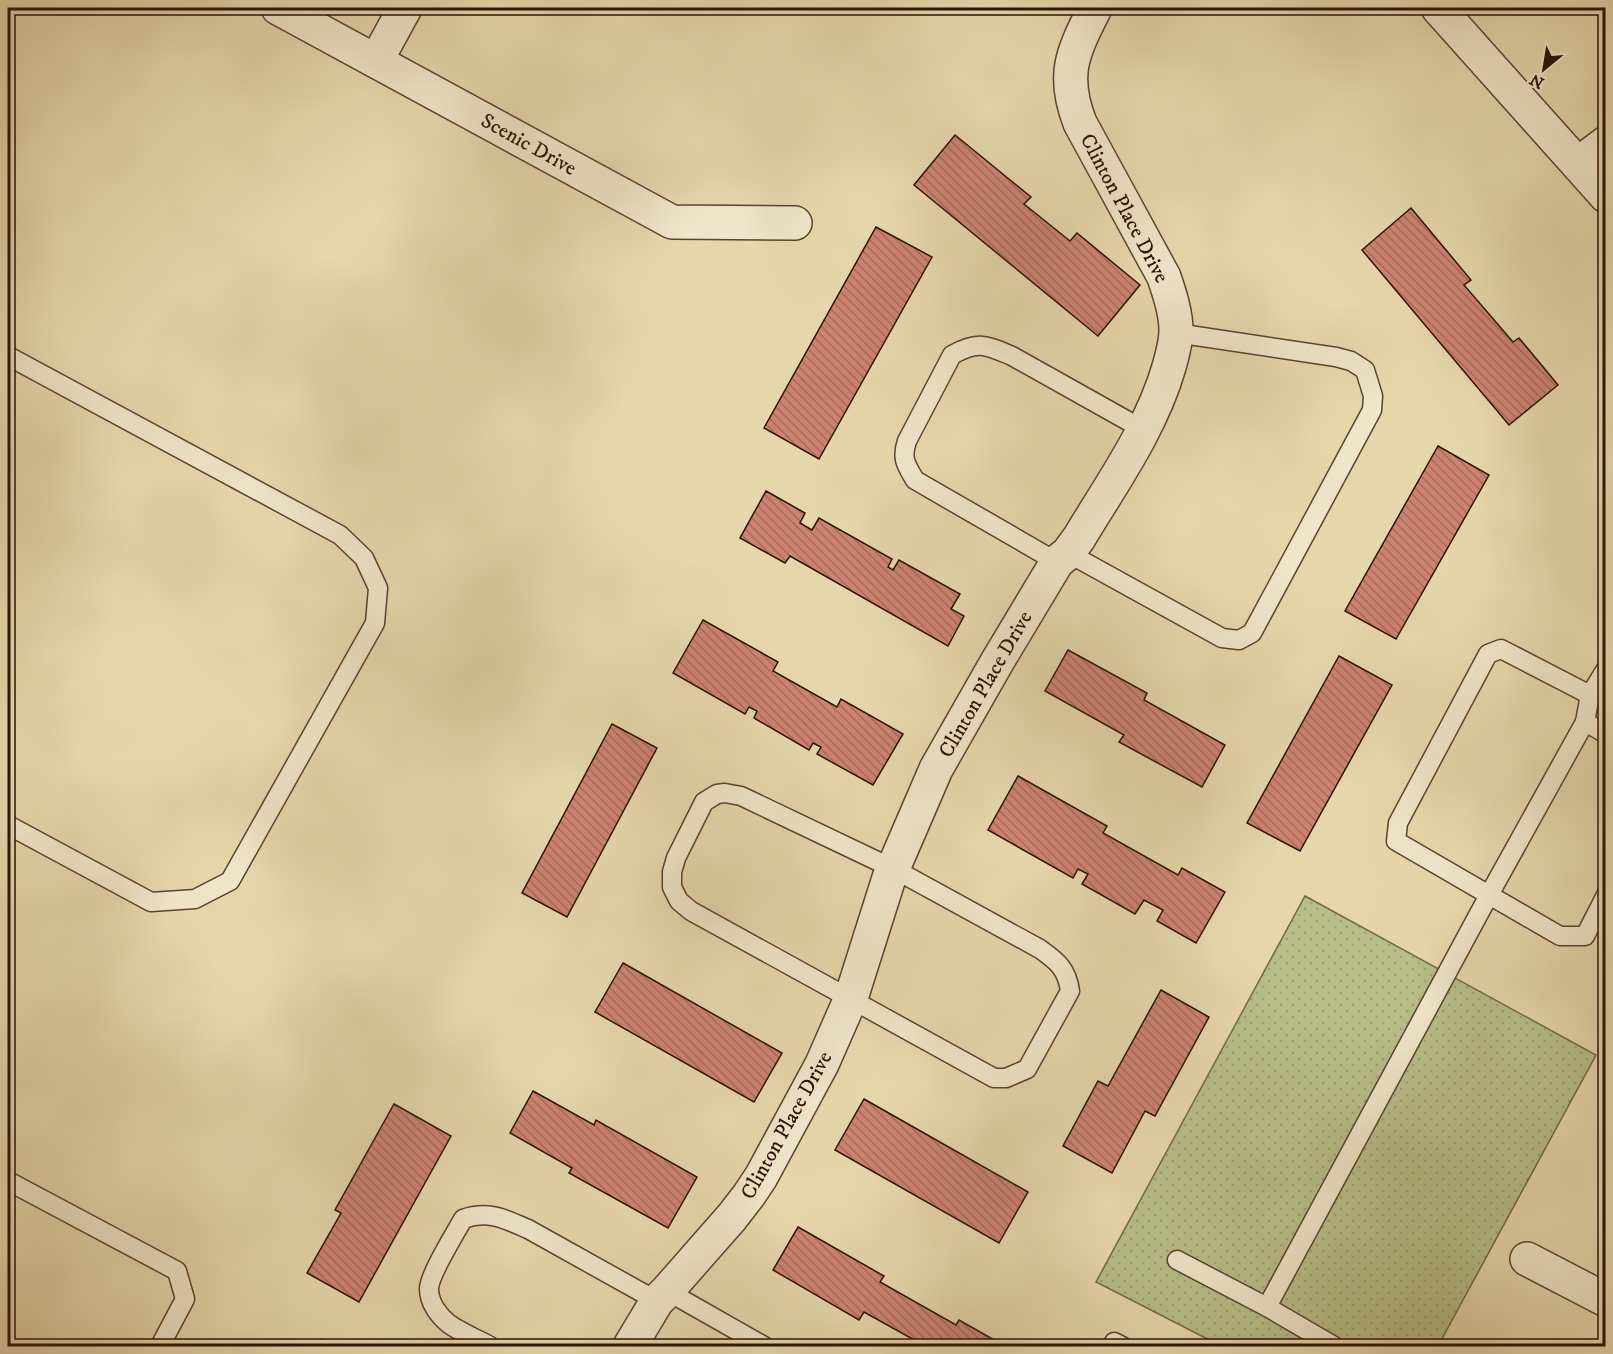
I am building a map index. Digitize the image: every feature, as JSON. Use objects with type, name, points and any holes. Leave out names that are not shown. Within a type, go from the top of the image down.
[{"type":"street","name":"Scenic Drive","points":[[278,8],[672,222],[795,223]]},
{"type":"street","points":[[376,61],[405,8]]},
{"type":"street","name":"Clinton Place Drive","points":[[630,1347],[662,1296],[732,1217],[761,1177],[822,1064],[851,998],[889,878],[936,769],[997,662],[1063,558],[1079,538],[1143,430],[1163,387],[1176,333],[1171,295],[1080,123],[1072,103],[1070,81],[1072,60],[1081,35],[1095,8]]},
{"type":"street","points":[[1438,8],[1605,196]]},
{"type":"street","points":[[1578,164],[1605,143]]},
{"type":"street","points":[[1527,1259],[1605,1300]]},
{"type":"lane","points":[[1143,430],[1012,356],[991,347],[977,345],[966,347],[952,355],[903,452],[907,468],[915,480],[1222,638],[1239,640],[1252,633],[1372,410],[1373,396],[1365,370],[1351,361],[1176,333]]},
{"type":"lane","points":[[8,356],[340,535],[364,558],[378,588],[375,623],[230,881],[195,899],[151,902],[8,825]]},
{"type":"lane","points":[[1590,694],[1501,649],[1488,654],[1398,823],[1396,841],[1560,936],[1585,936],[1605,895]]},
{"type":"lane","points":[[1267,1307],[1585,722],[1590,694],[1605,669]]},
{"type":"lane","points":[[1585,722],[1605,734]]},
{"type":"lane","points":[[717,794],[741,796],[894,869],[1052,957],[1063,968],[1070,991],[1027,1069],[1006,1078],[993,1078],[851,998],[691,911],[679,902],[672,887],[675,858],[704,802],[717,794]]},
{"type":"lane","points":[[8,1181],[177,1271],[185,1299],[160,1347]]},
{"type":"lane","points":[[490,1347],[449,1324],[437,1313],[431,1301],[429,1289],[433,1275],[463,1219],[475,1215],[506,1219],[528,1229],[764,1347]]},
{"type":"lane","points":[[1178,1260],[1267,1307],[1334,1347]]},
{"type":"lane","points":[[1112,1347],[1114,1342],[1122,1347]]},
{"type":"green space","points":[[1305,896],[1596,1055],[1438,1346],[1221,1346],[1096,1282]]},
{"type":"building","points":[[955,135],[1031,197],[1024,204],[1070,241],[1077,233],[1140,285],[1098,336],[914,185]]},
{"type":"building","points":[[1411,208],[1471,280],[1464,285],[1513,342],[1519,338],[1558,385],[1509,425],[1362,250]]},
{"type":"building","points":[[876,227],[932,257],[819,459],[764,428]]},
{"type":"building","points":[[1438,446],[1489,475],[1396,639],[1345,611]]},
{"type":"building","points":[[766,491],[805,513],[800,523],[812,530],[819,518],[892,559],[888,567],[893,570],[899,560],[960,594],[951,609],[964,616],[948,646],[790,556],[785,563],[740,538]]},
{"type":"building","points":[[703,620],[778,662],[773,671],[837,707],[841,699],[903,734],[873,785],[817,754],[821,747],[813,743],[809,750],[754,718],[757,711],[749,707],[745,714],[673,673]]},
{"type":"building","points":[[1068,650],[1147,693],[1144,700],[1225,745],[1202,787],[1119,742],[1124,735],[1045,691]]},
{"type":"building","points":[[1339,656],[1392,685],[1300,851],[1247,823]]},
{"type":"building","points":[[612,724],[657,748],[567,917],[522,893]]},
{"type":"building","points":[[1018,776],[1107,826],[1103,833],[1178,875],[1182,868],[1225,892],[1196,943],[1157,921],[1163,910],[1144,900],[1135,914],[1082,884],[1088,874],[1078,869],[1073,878],[988,830]]},
{"type":"building","points":[[623,963],[782,1053],[754,1102],[595,1012]]},
{"type":"building","points":[[1161,990],[1209,1017],[1155,1116],[1145,1111],[1112,1173],[1063,1146],[1098,1081],[1108,1086]]},
{"type":"building","points":[[533,1091],[594,1125],[596,1120],[697,1177],[668,1228],[569,1173],[572,1168],[510,1133]]},
{"type":"building","points":[[864,1099],[1028,1192],[999,1243],[835,1150]]},
{"type":"building","points":[[394,1104],[451,1136],[359,1302],[307,1273],[341,1213],[335,1210]]},
{"type":"building","points":[[798,1227],[884,1276],[880,1282],[956,1325],[959,1320],[998,1342],[996,1346],[925,1346],[864,1312],[859,1320],[773,1270]]},
{"type":"building","points":[[322,1339],[335,1346],[318,1346]]}]
